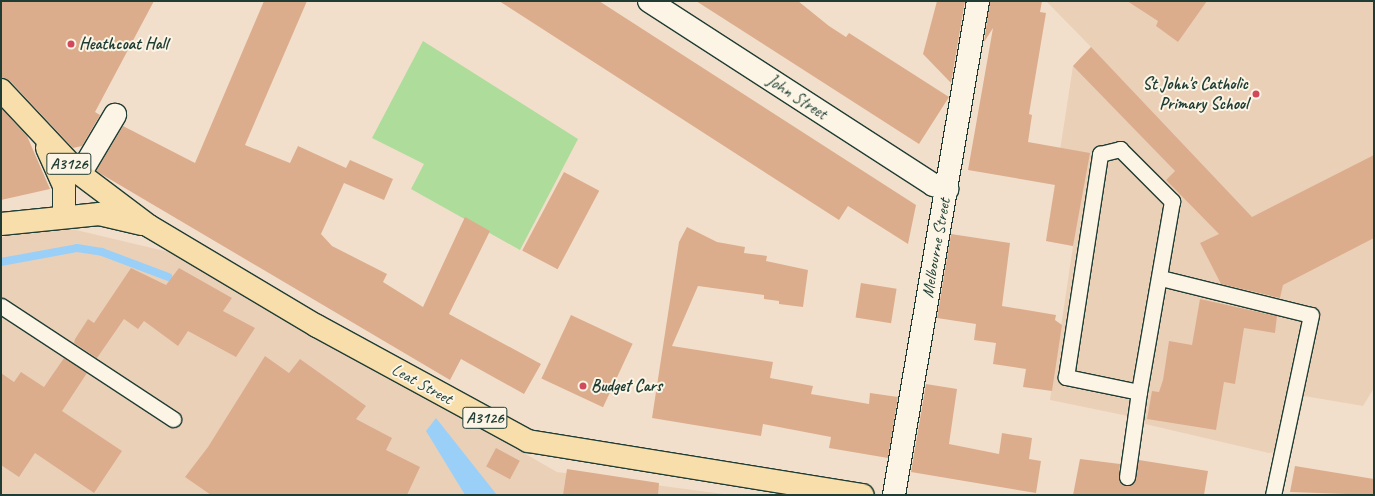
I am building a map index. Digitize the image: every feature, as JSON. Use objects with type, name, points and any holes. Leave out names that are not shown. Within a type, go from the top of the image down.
[{"type":"main road","name":"A3126","points":[[1,90],[41,135],[80,174],[149,226]]},
{"type":"main road","points":[[41,135],[64,186],[64,215]]},
{"type":"main road","name":"A3126","points":[[1,224],[64,215],[99,214],[149,226]]},
{"type":"main road","name":"Leat Street","points":[[149,226],[317,326],[528,441],[863,495]]},
{"type":"street","name":"John Street","points":[[649,1],[933,185],[947,189]]},
{"type":"street","name":"Melbourne Street","points":[[894,495],[978,1]]},
{"type":"street","points":[[80,174],[115,115]]},
{"type":"lane","points":[[1127,478],[1139,392],[1161,278],[1172,201],[1120,149],[1100,154],[1066,377],[1139,392]]},
{"type":"lane","points":[[1161,278],[1311,315],[1273,495]]},
{"type":"lane","points":[[1,306],[173,419]]},
{"type":"shaded area","points":[[1046,1],[1374,1],[1374,388],[1363,406],[1304,396],[1293,448],[1269,453],[1145,424],[1128,416],[1050,400],[1073,246],[1046,241],[1073,66],[1091,47]]},
{"type":"shaded area","points":[[72,229],[173,253],[557,472],[731,495],[1,495],[1,238],[13,233]]},
{"type":"green space","points":[[423,41],[578,139],[520,250],[411,189],[424,164],[372,138]]},
{"type":"water","points":[[436,418],[497,495],[465,495],[426,431]]},
{"type":"building","points":[[1,1],[154,1],[95,112],[100,115],[82,146],[73,148],[10,81],[1,78]]},
{"type":"building","points":[[264,1],[307,1],[245,145],[290,163],[298,146],[346,168],[350,160],[393,179],[384,200],[344,183],[321,234],[332,246],[387,274],[383,282],[423,307],[465,217],[490,231],[449,314],[541,364],[524,394],[461,359],[450,380],[96,171],[123,126],[195,163]]},
{"type":"building","points":[[499,1],[599,1],[916,205],[908,244],[848,206],[839,220]]},
{"type":"building","points":[[696,1],[798,1],[829,26],[846,37],[849,33],[949,97],[919,144]]},
{"type":"building","points":[[937,1],[965,1],[951,83],[923,54]]},
{"type":"building","points":[[990,1],[1042,1],[1040,12],[1046,13],[1029,114],[1032,115],[1028,142],[1090,153],[1073,246],[1046,241],[1055,185],[968,170],[993,28],[984,42]]},
{"type":"building","points":[[1127,1],[1207,1],[1178,42],[1156,26],[1158,21]]},
{"type":"building","points":[[1091,47],[1252,217],[1374,155],[1374,238],[1283,285],[1280,298],[1221,284],[1200,243],[1219,234],[1166,180],[1175,171],[1073,66]]},
{"type":"building","points":[[1,108],[27,136],[50,189],[1,200]]},
{"type":"building","points":[[564,172],[599,191],[558,269],[522,251]]},
{"type":"building","points":[[687,227],[717,242],[745,247],[744,253],[767,256],[766,261],[808,270],[803,307],[779,304],[779,301],[764,299],[764,295],[698,286],[672,346],[773,362],[770,378],[813,386],[811,394],[869,404],[870,393],[898,397],[888,458],[829,448],[831,437],[763,424],[761,436],[652,418],[679,242]]},
{"type":"building","points":[[951,234],[1010,243],[1002,306],[1056,315],[1055,320],[1062,325],[1052,391],[1023,387],[1026,369],[993,364],[996,343],[974,340],[976,324],[937,318]]},
{"type":"building","points":[[131,268],[166,285],[179,268],[232,298],[223,311],[255,328],[236,357],[188,331],[178,346],[144,321],[138,329],[124,319],[97,358],[74,343],[75,339],[88,319],[94,323]]},
{"type":"building","points":[[861,283],[897,289],[891,323],[856,318]]},
{"type":"building","points":[[1200,299],[1277,316],[1275,333],[1244,328],[1235,384],[1224,382],[1216,430],[1147,419],[1152,391],[1159,392],[1163,380],[1169,341],[1192,345]]},
{"type":"building","points":[[571,315],[633,344],[603,407],[541,378]]},
{"type":"building","points":[[265,356],[289,373],[300,359],[366,406],[356,419],[392,438],[386,450],[420,467],[407,495],[211,495],[185,477],[208,447]]},
{"type":"building","points":[[64,358],[87,373],[62,411],[122,451],[94,493],[35,453],[19,477],[1,465],[1,373],[14,382],[21,372],[44,387]]},
{"type":"building","points":[[926,384],[957,389],[949,444],[999,454],[1002,433],[1032,438],[1029,459],[1041,461],[1036,493],[911,472]]},
{"type":"building","points":[[496,448],[520,461],[510,479],[486,467]]},
{"type":"building","points":[[1080,459],[1120,464],[1119,480],[1126,486],[1134,482],[1139,460],[1208,471],[1204,495],[1073,495]]},
{"type":"building","points":[[1295,466],[1374,479],[1374,495],[1290,492]]},
{"type":"building","points":[[567,469],[659,483],[658,495],[563,495]]},
{"type":"waterway","points":[[1,262],[77,248],[102,252],[168,277]]},
{"type":"place","name":"Heathcoat Hall","points":[[71,44]]},
{"type":"place","name":"St John's Catholic Primary School","points":[[1256,94]]},
{"type":"place","name":"Budget Cars","points":[[583,386]]}]
